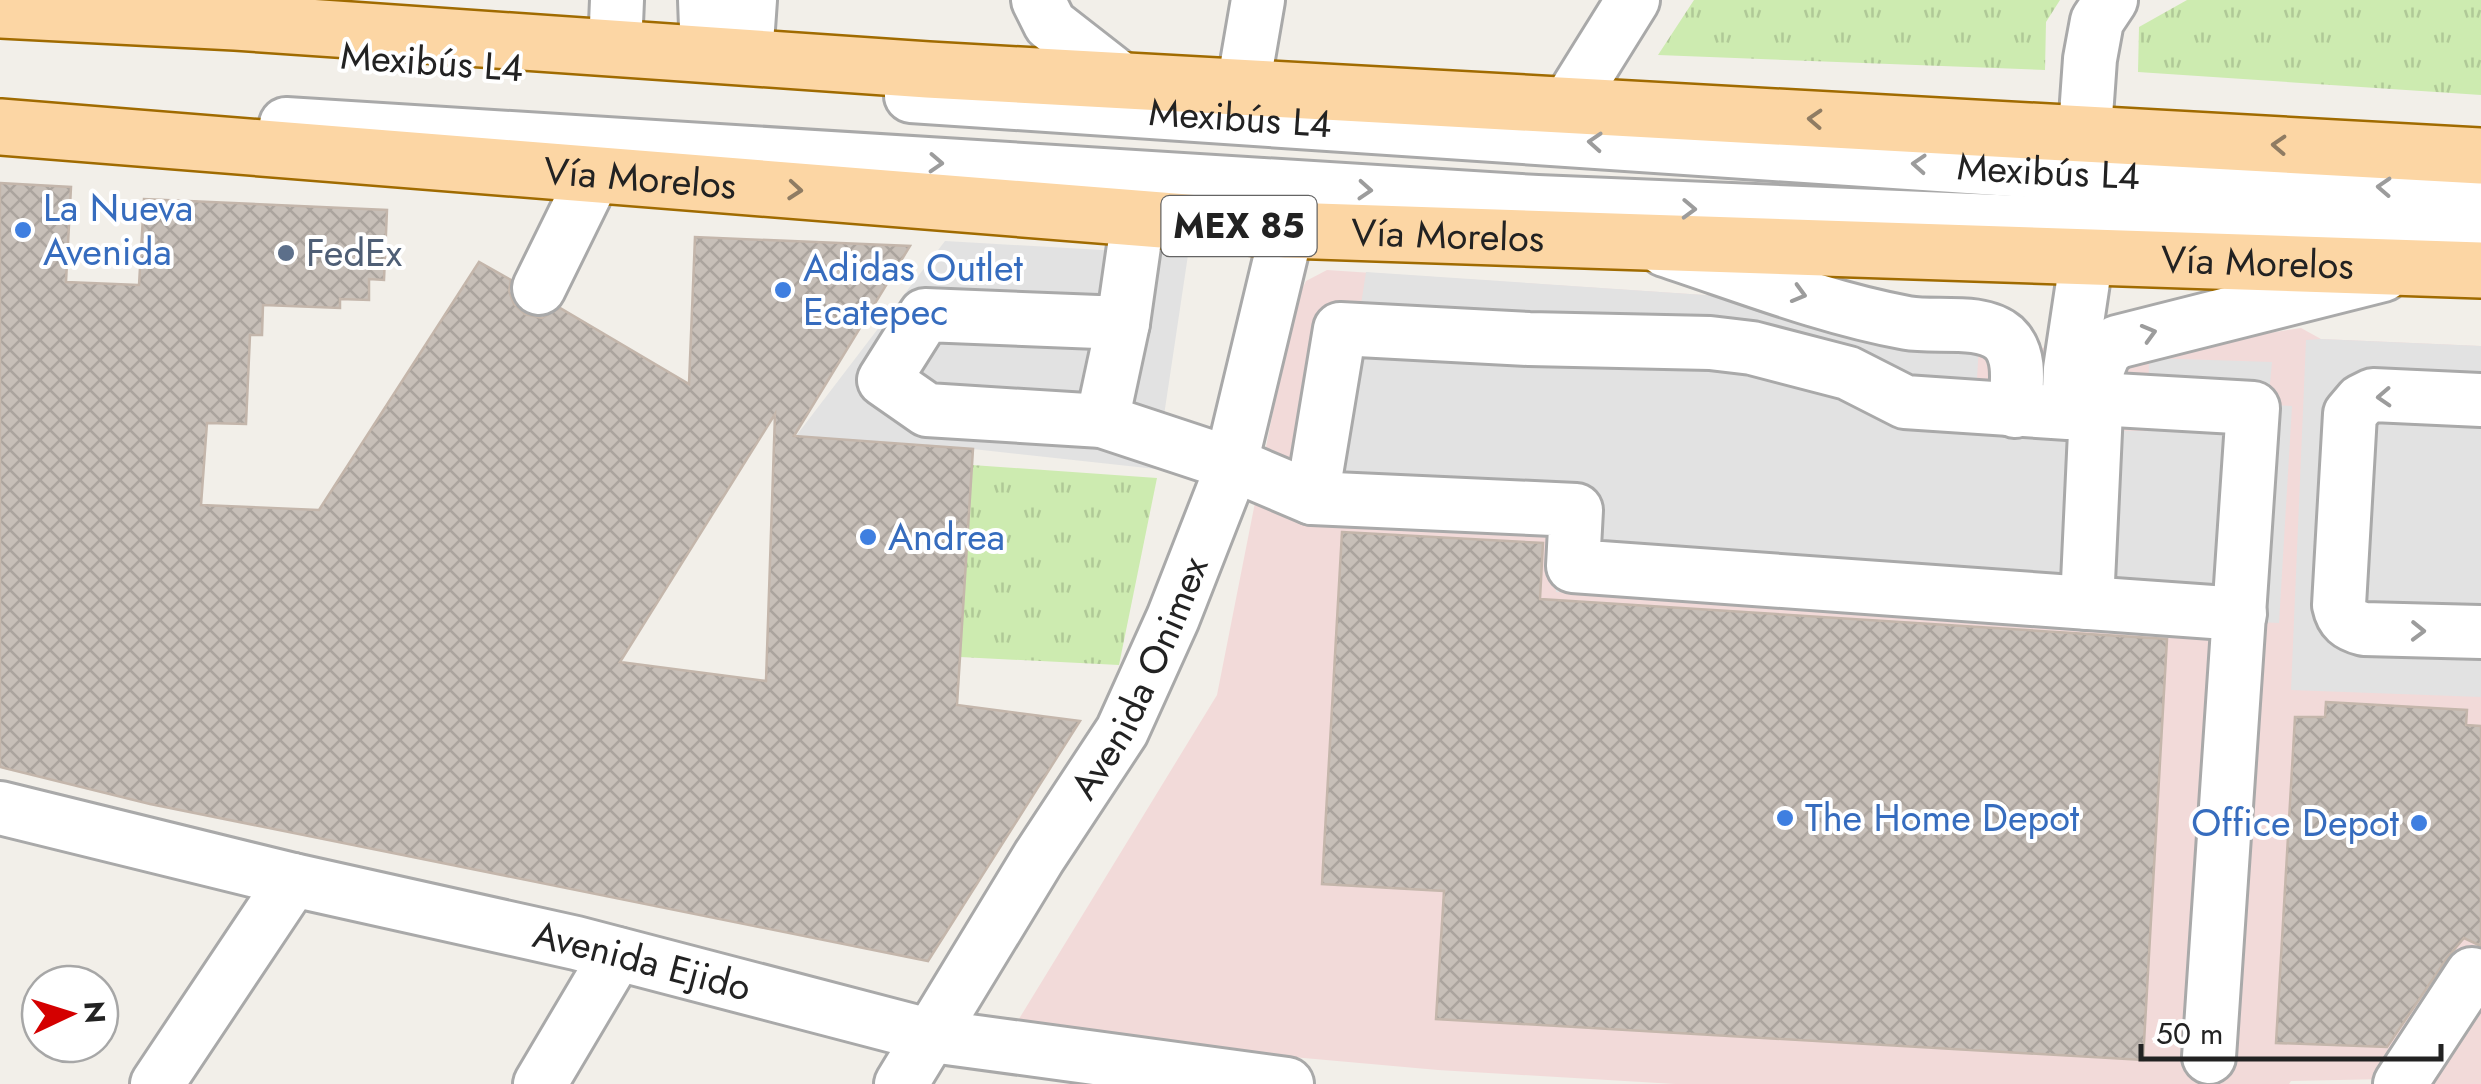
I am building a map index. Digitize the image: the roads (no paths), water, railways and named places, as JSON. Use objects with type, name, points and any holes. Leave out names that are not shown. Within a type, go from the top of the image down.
[{"type":"main road","points":[[0,10],[236,11],[616,24],[726,56],[1567,106],[2083,152],[2481,156]]},
{"type":"main road","name":"Vía Morelos","points":[[0,127],[1286,230],[1640,242],[2077,240],[2413,268],[2481,270]]},
{"type":"street","points":[[705,0],[726,56]]},
{"type":"street","points":[[726,56],[750,0]]},
{"type":"street","points":[[1038,0],[1050,24],[1123,81]]},
{"type":"street","points":[[1243,88],[1258,0]]},
{"type":"street","points":[[1567,106],[1633,0]]},
{"type":"street","points":[[1312,498],[1340,329],[1738,346],[1848,373],[1905,402],[2068,413],[2070,369],[2083,282],[2077,240],[2090,59],[2104,11],[2148,0]]},
{"type":"street","name":"Mexibús L4","points":[[0,34],[2083,152],[2481,192]]},
{"type":"street","name":"Mexibús L4","points":[[0,105],[2077,240],[2481,240]]},
{"type":"street","points":[[539,288],[596,174]]},
{"type":"street","points":[[1102,421],[1123,323],[1138,218]]},
{"type":"street","name":"Avenida Onimex","points":[[901,1084],[1039,857],[1122,731],[1173,618],[1232,464],[1286,230]]},
{"type":"street","points":[[1640,242],[1794,293],[1908,323],[1982,329],[2002,336],[2013,350],[2028,412]]},
{"type":"street","points":[[2072,602],[2065,451],[2095,451],[2098,368],[2105,350],[2117,342],[2413,268]]},
{"type":"street","points":[[1123,323],[924,315],[884,380],[926,410],[1102,421],[1232,464],[1312,498],[1576,510],[1574,566],[2240,614]]},
{"type":"street","points":[[2481,400],[2374,395],[2360,401],[2350,414],[2339,605],[2342,616],[2364,630],[2481,632]]},
{"type":"street","points":[[2097,398],[2253,408],[2209,1057]]},
{"type":"street","name":"Avenida Ejido","points":[[0,808],[617,954],[932,1036],[1256,1083]]},
{"type":"street","points":[[157,1084],[293,880]]},
{"type":"street","points":[[540,1084],[617,954]]},
{"type":"street","points":[[2400,1084],[2472,974]]},
{"type":"place","name":"La Nueva Avenida","points":[[23,230]]},
{"type":"place","name":"FedEx","points":[[286,253]]},
{"type":"place","name":"Adidas Outlet Ecatepec","points":[[783,290]]},
{"type":"place","name":"Andrea","points":[[868,537]]},
{"type":"place","name":"The Home Depot","points":[[1785,818]]},
{"type":"place","name":"Office Depot","points":[[2419,823]]}]
